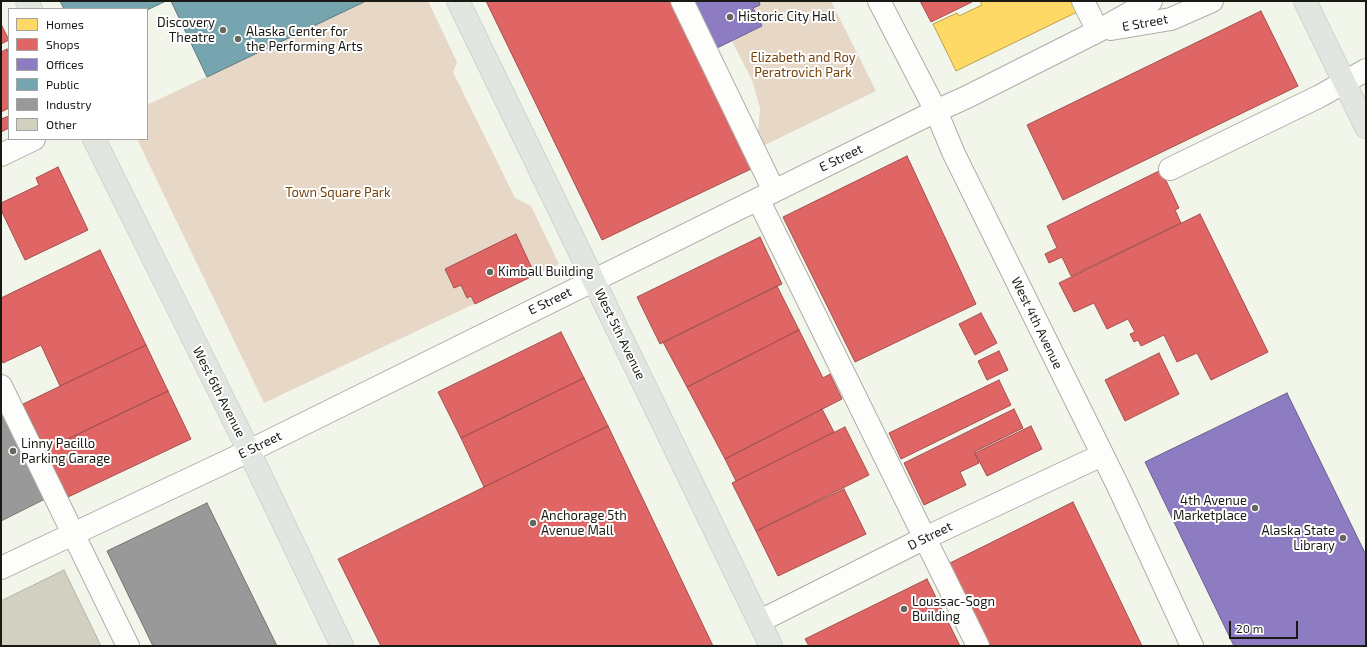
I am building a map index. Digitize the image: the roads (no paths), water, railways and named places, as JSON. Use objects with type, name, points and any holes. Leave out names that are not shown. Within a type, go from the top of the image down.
[{"type":"main road","name":"West 5th Avenue","points":[[458,1],[771,646]]},
{"type":"main road","points":[[1305,1],[1366,127]]},
{"type":"main road","name":"West 6th Avenue","points":[[94,140],[249,451],[342,646]]},
{"type":"street","points":[[682,1],[766,195],[925,538],[978,646]]},
{"type":"street","name":"West 4th Avenue","points":[[879,1],[936,111],[954,154],[1102,455],[1192,646]]},
{"type":"street","points":[[1083,1],[1098,31]]},
{"type":"street","name":"E Street","points":[[1,568],[249,451],[1098,31],[1151,1]]},
{"type":"street","name":"E Street","points":[[1098,31],[1171,20],[1212,1]]},
{"type":"street","points":[[1170,169],[1320,96],[1366,70]]},
{"type":"street","points":[[1,155],[32,140]]},
{"type":"street","points":[[1,386],[128,646]]},
{"type":"street","name":"D Street","points":[[760,621],[925,538],[1102,455]]},
{"type":"place","name":"Historic City Hall","points":[[730,17]]},
{"type":"place","name":"Discovery Theatre","points":[[223,30]]},
{"type":"place","name":"Alaska Center for the Performing Arts","points":[[238,39]]},
{"type":"place","name":"Kimball Building","points":[[490,272]]},
{"type":"place","name":"Linny Pacillo Parking Garage","points":[[13,451]]},
{"type":"place","name":"4th Avenue Marketplace","points":[[1255,508]]},
{"type":"place","name":"Anchorage 5th Avenue Mall","points":[[533,523]]},
{"type":"place","name":"Alaska State Library","points":[[1343,538]]},
{"type":"place","name":"Loussac-Sogn Building","points":[[904,609]]},
{"type":"park label","name":"Elizabeth and Roy Peratrovich Park","points":[[803,66]]},
{"type":"park label","name":"Town Square Park","points":[[338,193]]}]
